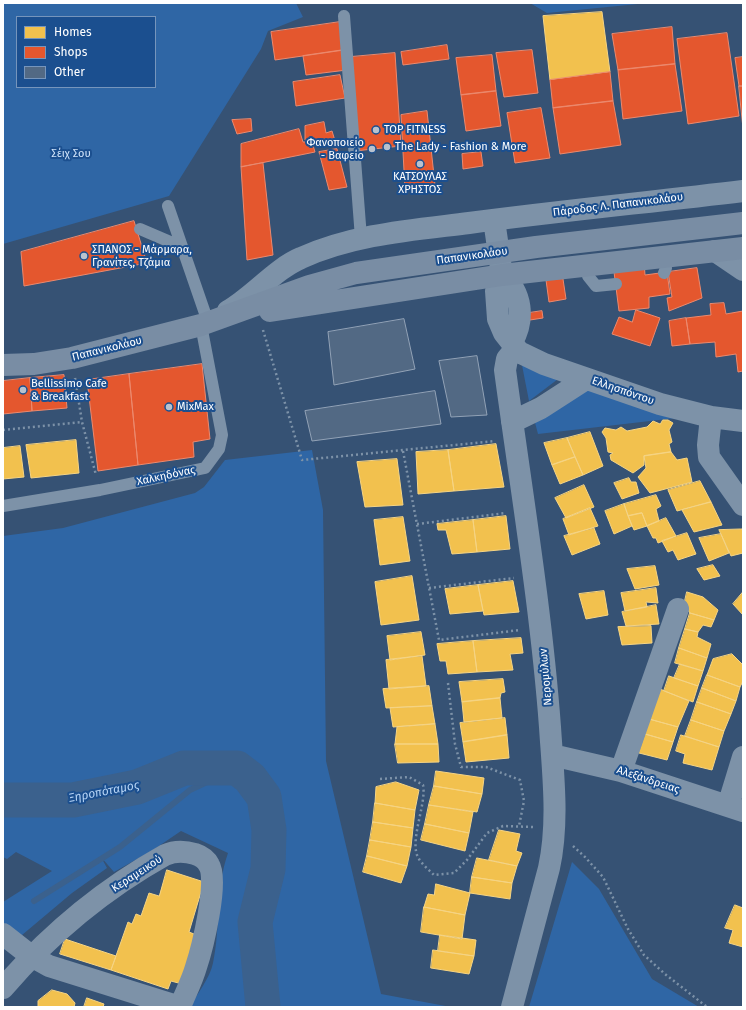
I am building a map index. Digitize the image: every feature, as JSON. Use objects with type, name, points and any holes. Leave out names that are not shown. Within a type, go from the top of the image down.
[{"type":"main road","name":"Παπανικολάου","points":[[204,324],[288,293],[349,275],[498,252],[743,223]]},
{"type":"main road","name":"Παπανικολάου","points":[[3,365],[34,364],[72,358],[204,324],[312,303],[502,275],[743,248]]},
{"type":"street","name":"Πάροδος Λ. Παπανικολάου","points":[[204,324],[251,296],[293,262],[332,246],[361,238],[494,220],[743,191]]},
{"type":"street","name":"Νερομύλων","points":[[494,220],[502,275],[514,288],[518,303],[519,327],[514,345],[505,366],[535,576],[541,628],[554,784],[554,832],[549,868],[512,1007]]},
{"type":"street","points":[[715,251],[743,270]]},
{"type":"street","name":"Ελλησπόντου","points":[[514,345],[523,355],[660,404],[711,417],[743,421]]},
{"type":"street","points":[[514,431],[541,408],[586,378]]},
{"type":"street","points":[[711,417],[708,445],[709,457],[743,505]]},
{"type":"street","points":[[621,771],[678,609]]},
{"type":"street","name":"Αλεξάνδρειας","points":[[552,755],[621,771],[736,808]]},
{"type":"street","points":[[736,808],[743,757]]},
{"type":"street","name":"Κεραμεικού","points":[[3,988],[31,956],[48,940],[101,898],[156,860],[175,852],[192,854],[203,858],[209,865],[212,873],[212,887],[205,935],[196,969],[180,1007]]},
{"type":"street","points":[[3,934],[31,956],[63,971],[180,1007]]},
{"type":"lane","points":[[344,16],[361,238]]},
{"type":"lane","name":"Χαλκηδόνας","points":[[3,506],[100,490],[205,468],[214,459],[219,449],[222,435],[204,324],[182,247],[168,206]]},
{"type":"lane","points":[[140,229],[182,247]]},
{"type":"lane","points":[[588,276],[596,286],[616,284]]},
{"type":"path","points":[[258,313],[302,460],[403,451],[514,431]]},
{"type":"path","points":[[72,358],[82,422],[100,490]]},
{"type":"path","points":[[3,430],[82,422]]},
{"type":"path","points":[[403,451],[439,640],[541,628]]},
{"type":"path","points":[[417,524],[526,511]]},
{"type":"path","points":[[429,588],[535,576]]},
{"type":"path","points":[[448,683],[455,744],[461,767],[486,767],[520,780],[524,801],[519,826]]},
{"type":"path","points":[[380,779],[409,777],[423,785],[425,793],[416,837],[418,858],[434,875],[454,873],[467,860],[487,833],[503,826],[536,827],[554,832],[585,857],[604,877],[628,929],[644,955],[665,974],[707,1007]]},
{"type":"green space","name":"Σέιχ Σου","points":[[3,3],[296,3],[303,17],[268,31],[261,49],[169,196],[3,244]]},
{"type":"green space","points":[[530,3],[648,3],[547,13]]},
{"type":"green space","points":[[520,355],[562,376],[529,401]]},
{"type":"green space","points":[[588,381],[676,418],[538,434],[533,415]]},
{"type":"green space","points":[[312,450],[323,510],[326,761],[381,994],[451,1007],[190,1007],[206,980],[213,963],[217,935],[221,881],[228,853],[181,831],[153,850],[114,872],[101,857],[107,868],[72,893],[3,951],[3,902],[52,871],[16,852],[7,859],[3,857],[3,536],[63,528],[195,493],[204,487],[225,460]]},
{"type":"green space","points":[[572,862],[599,889],[652,979],[699,1007],[529,1007]]},
{"type":"building: Homes","points":[[602,12],[610,72],[550,80],[543,16]]},
{"type":"building: Homes","points":[[663,420],[668,420],[673,423],[669,430],[672,442],[669,444],[671,452],[644,456],[644,465],[633,473],[611,460],[610,455],[613,453],[608,452],[606,438],[602,432],[605,428],[616,430],[621,427],[627,431],[647,427],[653,421],[660,424]]},
{"type":"building: Homes","points":[[590,432],[603,466],[583,475],[567,438]]},
{"type":"building: Homes","points":[[567,438],[575,457],[552,465],[544,443]]},
{"type":"building: Homes","points":[[76,440],[79,473],[31,478],[26,445]]},
{"type":"building: Homes","points":[[496,444],[504,487],[454,491],[448,450]]},
{"type":"building: Homes","points":[[20,446],[24,477],[3,479],[3,448]]},
{"type":"building: Homes","points":[[448,450],[454,491],[418,494],[416,452]]},
{"type":"building: Homes","points":[[671,452],[677,460],[687,458],[692,482],[650,493],[638,477],[646,468],[644,456]]},
{"type":"building: Homes","points":[[575,457],[583,475],[560,484],[552,465]]},
{"type":"building: Homes","points":[[397,459],[403,505],[365,507],[357,462]]},
{"type":"building: Homes","points":[[629,478],[631,482],[636,482],[639,493],[622,499],[614,483]]},
{"type":"building: Homes","points":[[700,481],[711,502],[677,511],[668,490]]},
{"type":"building: Homes","points":[[584,485],[594,507],[566,518],[555,498]]},
{"type":"building: Homes","points":[[656,495],[661,506],[656,509],[659,521],[647,526],[642,513],[628,516],[624,504]]},
{"type":"building: Homes","points":[[711,502],[722,525],[694,532],[682,510]]},
{"type":"building: Homes","points":[[624,504],[632,526],[614,534],[605,511]]},
{"type":"building: Homes","points":[[590,508],[598,526],[569,535],[563,519]]},
{"type":"building: Homes","points":[[642,513],[647,526],[634,530],[628,516]]},
{"type":"building: Homes","points":[[506,516],[510,549],[477,552],[473,520]]},
{"type":"building: Homes","points":[[403,517],[410,561],[380,565],[374,520]]},
{"type":"building: Homes","points":[[666,518],[676,536],[658,543],[656,538],[653,538],[647,526]]},
{"type":"building: Homes","points":[[473,520],[477,552],[452,554],[446,530],[438,530],[437,524]]},
{"type":"building: Homes","points":[[594,528],[600,544],[572,555],[564,536]]},
{"type":"building: Homes","points":[[743,529],[743,553],[731,556],[719,530]]},
{"type":"building: Homes","points":[[687,533],[696,554],[678,560],[673,550],[668,552],[662,541]]},
{"type":"building: Homes","points":[[721,534],[729,553],[709,561],[699,538]]},
{"type":"building: Homes","points":[[713,565],[720,576],[704,580],[697,569]]},
{"type":"building: Homes","points":[[655,566],[659,585],[635,589],[627,569]]},
{"type":"building: Homes","points":[[412,576],[419,620],[381,625],[375,582]]},
{"type":"building: Homes","points":[[513,581],[519,612],[484,615],[478,585]]},
{"type":"building: Homes","points":[[478,585],[483,611],[450,614],[445,589]]},
{"type":"building: Homes","points":[[656,588],[658,603],[646,602],[647,607],[625,611],[621,593]]},
{"type":"building: Homes","points":[[604,591],[608,615],[586,619],[579,594]]},
{"type":"building: Homes","points":[[687,592],[703,597],[718,610],[714,620],[690,613],[684,605]]},
{"type":"building: Homes","points":[[743,592],[743,615],[733,604]]},
{"type":"building: Homes","points":[[656,605],[659,624],[626,626],[622,612]]},
{"type":"building: Homes","points":[[690,613],[714,620],[711,627],[703,625],[698,632],[685,629]]},
{"type":"building: Homes","points":[[651,626],[652,643],[622,645],[618,627]]},
{"type":"building: Homes","points":[[685,629],[698,632],[697,637],[711,644],[707,658],[679,648]]},
{"type":"building: Homes","points":[[421,632],[425,655],[390,660],[387,636]]},
{"type":"building: Homes","points":[[521,638],[523,653],[510,654],[513,670],[477,672],[473,641]]},
{"type":"building: Homes","points":[[473,641],[477,672],[448,674],[446,661],[440,661],[437,644]]},
{"type":"building: Homes","points":[[679,648],[707,658],[703,671],[675,663]]},
{"type":"building: Homes","points":[[732,654],[743,665],[743,681],[740,687],[707,675],[713,659]]},
{"type":"building: Homes","points":[[422,656],[426,686],[389,689],[386,660]]},
{"type":"building: Homes","points":[[680,664],[703,671],[698,686],[674,678]]},
{"type":"building: Homes","points":[[707,675],[740,687],[736,701],[702,688]]},
{"type":"building: Homes","points":[[669,676],[698,686],[693,702],[664,691]]},
{"type":"building: Homes","points":[[503,679],[505,692],[501,693],[500,698],[462,702],[459,682]]},
{"type":"building: Homes","points":[[429,686],[432,706],[386,708],[383,689]]},
{"type":"building: Homes","points":[[702,688],[736,701],[731,714],[697,702]]},
{"type":"building: Homes","points":[[660,689],[689,701],[678,727],[649,719]]},
{"type":"building: Homes","points":[[500,698],[502,718],[464,722],[462,702]]},
{"type":"building: Homes","points":[[697,702],[731,714],[724,731],[691,720]]},
{"type":"building: Homes","points":[[432,706],[435,724],[393,727],[390,708]]},
{"type":"building: Homes","points":[[505,718],[507,735],[463,742],[460,723]]},
{"type":"building: Homes","points":[[649,719],[678,727],[673,742],[645,734]]},
{"type":"building: Homes","points":[[691,720],[724,731],[719,747],[685,736]]},
{"type":"building: Homes","points":[[435,724],[438,744],[395,744],[397,727]]},
{"type":"building: Homes","points":[[645,734],[673,742],[667,760],[639,753]]},
{"type":"building: Homes","points":[[507,735],[509,758],[466,762],[463,742]]},
{"type":"building: Homes","points":[[681,735],[719,747],[712,770],[683,763],[685,754],[676,751]]},
{"type":"building: Homes","points":[[395,744],[438,744],[439,762],[398,763]]},
{"type":"building: Homes","points":[[436,771],[484,778],[482,794],[434,786]]},
{"type":"building: Homes","points":[[396,782],[419,790],[415,810],[375,803],[376,787]]},
{"type":"building: Homes","points":[[434,786],[482,794],[477,812],[429,805]]},
{"type":"building: Homes","points":[[375,803],[415,810],[413,828],[373,822]]},
{"type":"building: Homes","points":[[429,805],[473,812],[469,833],[425,824]]},
{"type":"building: Homes","points":[[373,822],[413,828],[411,847],[370,840]]},
{"type":"building: Homes","points":[[425,824],[469,833],[465,851],[421,840]]},
{"type":"building: Homes","points":[[499,830],[520,834],[516,851],[522,853],[517,866],[489,860]]},
{"type":"building: Homes","points":[[370,840],[411,847],[407,866],[367,856]]},
{"type":"building: Homes","points":[[367,856],[407,866],[401,883],[363,872]]},
{"type":"building: Homes","points":[[477,858],[517,866],[512,883],[472,877]]},
{"type":"building: Homes","points":[[167,870],[204,882],[189,932],[199,936],[182,984],[171,981],[168,989],[111,970],[128,922],[132,924],[136,914],[141,916],[149,893],[159,896]]},
{"type":"building: Homes","points":[[472,877],[512,883],[510,899],[470,893]]},
{"type":"building: Homes","points":[[436,884],[470,893],[465,915],[424,907],[428,894],[434,895]]},
{"type":"building: Homes","points":[[735,905],[743,908],[743,947],[729,943],[733,930],[725,928]]},
{"type":"building: Homes","points":[[424,907],[465,915],[462,939],[421,932]]},
{"type":"building: Homes","points":[[440,935],[476,940],[474,956],[438,951]]},
{"type":"building: Homes","points":[[65,939],[116,956],[111,970],[60,954]]},
{"type":"building: Homes","points":[[433,950],[474,956],[469,974],[431,968]]},
{"type":"building: Homes","points":[[52,990],[67,994],[75,1003],[74,1007],[38,1007],[38,1001]]},
{"type":"building: Homes","points":[[87,998],[104,1004],[103,1007],[84,1007]]},
{"type":"building: Shops","points":[[340,22],[344,50],[275,60],[271,32]]},
{"type":"building: Shops","points":[[672,27],[675,64],[618,70],[612,34]]},
{"type":"building: Shops","points":[[727,33],[739,116],[688,124],[677,39]]},
{"type":"building: Shops","points":[[447,45],[449,59],[403,65],[401,52]]},
{"type":"building: Shops","points":[[344,50],[347,70],[306,75],[303,56]]},
{"type":"building: Shops","points":[[532,50],[538,93],[504,97],[496,53]]},
{"type":"building: Shops","points":[[395,53],[401,146],[355,151],[351,57]]},
{"type":"building: Shops","points":[[492,55],[496,91],[461,95],[456,58]]},
{"type":"building: Shops","points":[[743,57],[743,86],[739,86],[735,58]]},
{"type":"building: Shops","points":[[675,64],[682,111],[623,119],[618,70]]},
{"type":"building: Shops","points":[[610,72],[613,101],[553,108],[550,80]]},
{"type":"building: Shops","points":[[340,75],[345,98],[296,106],[293,82]]},
{"type":"building: Shops","points":[[739,86],[743,86],[743,128]]},
{"type":"building: Shops","points":[[496,91],[501,126],[466,131],[461,95]]},
{"type":"building: Shops","points":[[613,101],[621,145],[560,154],[553,108]]},
{"type":"building: Shops","points":[[541,108],[550,158],[515,163],[507,113]]},
{"type":"building: Shops","points":[[427,111],[435,185],[405,189],[401,115]]},
{"type":"building: Shops","points":[[251,119],[252,131],[237,134],[232,120]]},
{"type":"building: Shops","points":[[324,122],[326,133],[332,131],[336,144],[317,147],[315,139],[305,140],[305,126]]},
{"type":"building: Shops","points":[[299,129],[303,142],[312,142],[315,152],[241,167],[241,144]]},
{"type":"building: Shops","points":[[337,149],[347,187],[329,190],[319,152]]},
{"type":"building: Shops","points":[[481,152],[483,166],[463,169],[462,154]]},
{"type":"building: Shops","points":[[263,163],[273,255],[247,260],[241,167]]},
{"type":"building: Shops","points":[[134,221],[147,263],[24,286],[21,252]]},
{"type":"building: Shops","points":[[644,261],[645,275],[667,272],[670,294],[649,297],[649,308],[619,311],[613,264]]},
{"type":"building: Shops","points":[[697,268],[702,298],[669,311],[667,298],[672,297],[668,272]]},
{"type":"building: Shops","points":[[563,279],[566,299],[549,302],[546,280]]},
{"type":"building: Shops","points":[[724,303],[726,314],[743,311],[743,371],[738,372],[736,354],[716,357],[715,342],[690,344],[686,318],[711,315],[710,304]]},
{"type":"building: Shops","points":[[636,310],[660,318],[650,346],[612,334],[619,317],[632,322]]},
{"type":"building: Shops","points":[[542,311],[543,318],[530,320],[529,313]]},
{"type":"building: Shops","points":[[686,318],[690,344],[672,346],[669,321]]},
{"type":"building: Shops","name":"MixMax","points":[[202,364],[210,439],[193,442],[194,457],[138,465],[129,374]]},
{"type":"building: Shops","points":[[129,374],[138,465],[98,471],[87,380]]},
{"type":"building: Shops","points":[[64,375],[67,408],[32,411],[30,378]]},
{"type":"building: Shops","points":[[30,378],[32,411],[3,414],[3,381]]},
{"type":"building: Other","points":[[404,319],[415,369],[334,385],[328,332]]},
{"type":"building: Other","points":[[477,356],[487,415],[451,417],[439,361]]},
{"type":"building: Other","points":[[435,391],[441,424],[312,441],[305,411]]},
{"type":"waterway","name":"Ξηροπόταμος","points":[[3,800],[73,800],[137,787],[184,768],[237,768],[250,778],[264,797],[269,830],[268,869],[255,922],[263,1007]]},
{"type":"waterway","points":[[34,901],[120,847],[190,790],[237,768]]},
{"type":"place","name":"TOP FITNESS","points":[[376,130]]},
{"type":"place","name":"The Lady - Fashion & More","points":[[387,147]]},
{"type":"place","name":"Φανοποιείο - Βαφείο","points":[[372,149]]},
{"type":"place","name":"ΚΑΤΣΟΥΛΑΣ ΧΡΗΣΤΟΣ","points":[[420,164]]},
{"type":"place","name":"ΣΠΑΝΟΣ - Μάρμαρα, Γρανίτες, Τζάμια","points":[[84,256]]},
{"type":"place","name":"Bellissimo Cafe & Breakfast","points":[[23,390]]},
{"type":"place","name":"MixMax","points":[[169,407]]}]
